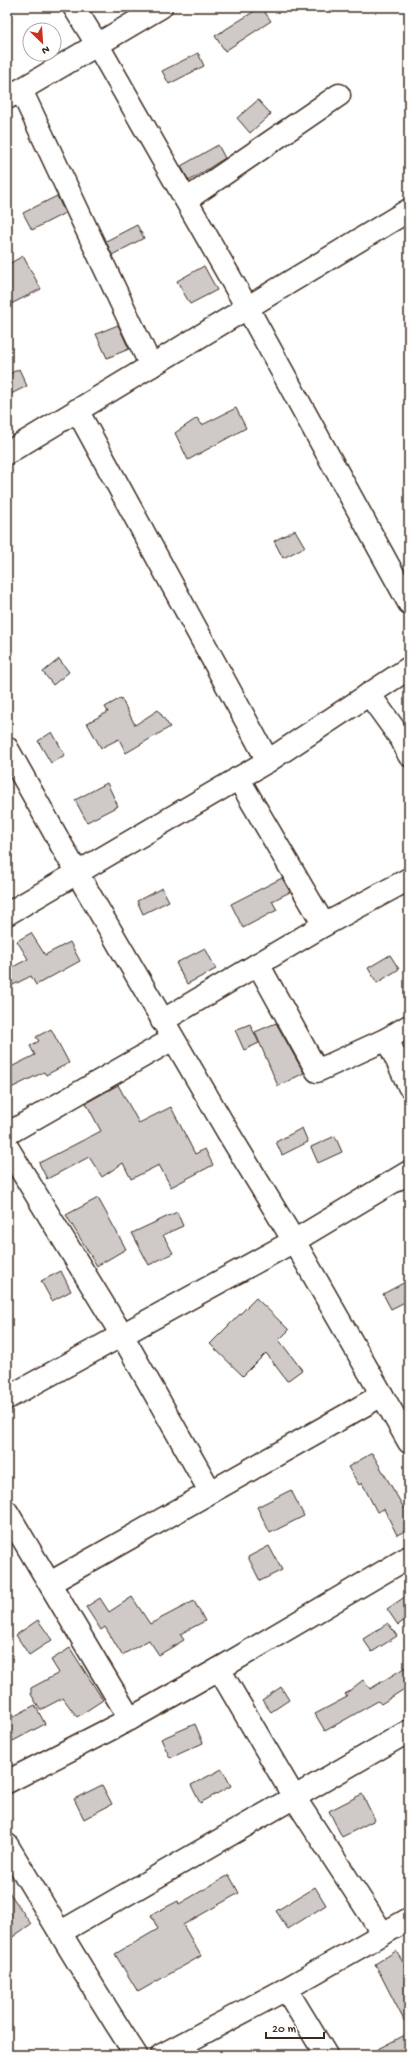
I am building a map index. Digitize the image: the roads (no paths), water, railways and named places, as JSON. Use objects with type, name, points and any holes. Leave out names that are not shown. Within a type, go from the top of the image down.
[{"type":"street","points":[[74,7],[97,44],[248,309],[409,603]]},
{"type":"street","points":[[151,366],[14,94],[161,7]]},
{"type":"street","points":[[186,200],[339,95]]},
{"type":"street","points":[[7,453],[248,309],[409,210]]},
{"type":"street","points":[[77,410],[268,760]]},
{"type":"street","points":[[7,914],[268,760],[409,668]]},
{"type":"street","points":[[369,694],[402,740],[409,755]]},
{"type":"street","points":[[9,757],[168,1030],[294,1241],[409,1442]]},
{"type":"street","points":[[238,778],[324,925]]},
{"type":"street","points":[[7,1134],[168,1030],[258,964],[324,925],[409,879]]},
{"type":"street","points":[[258,964],[317,1071],[387,1039],[409,1026]]},
{"type":"street","points":[[387,1039],[409,1086]]},
{"type":"street","points":[[7,1147],[122,1334],[210,1491]]},
{"type":"street","points":[[7,1398],[294,1241],[409,1172]]},
{"type":"street","points":[[50,1583],[210,1491],[382,1395]]},
{"type":"street","points":[[7,1512],[130,1719]]},
{"type":"street","points":[[7,1782],[130,1719],[219,1669],[409,1557]]},
{"type":"street","points":[[219,1669],[294,1797],[383,1934]]},
{"type":"street","points":[[61,1932],[409,1731]]},
{"type":"street","points":[[7,1845],[61,1932],[88,1980],[136,2055]]},
{"type":"street","points":[[162,2055],[286,1989],[409,1919]]},
{"type":"street","points":[[286,1989],[326,2055]]}]
